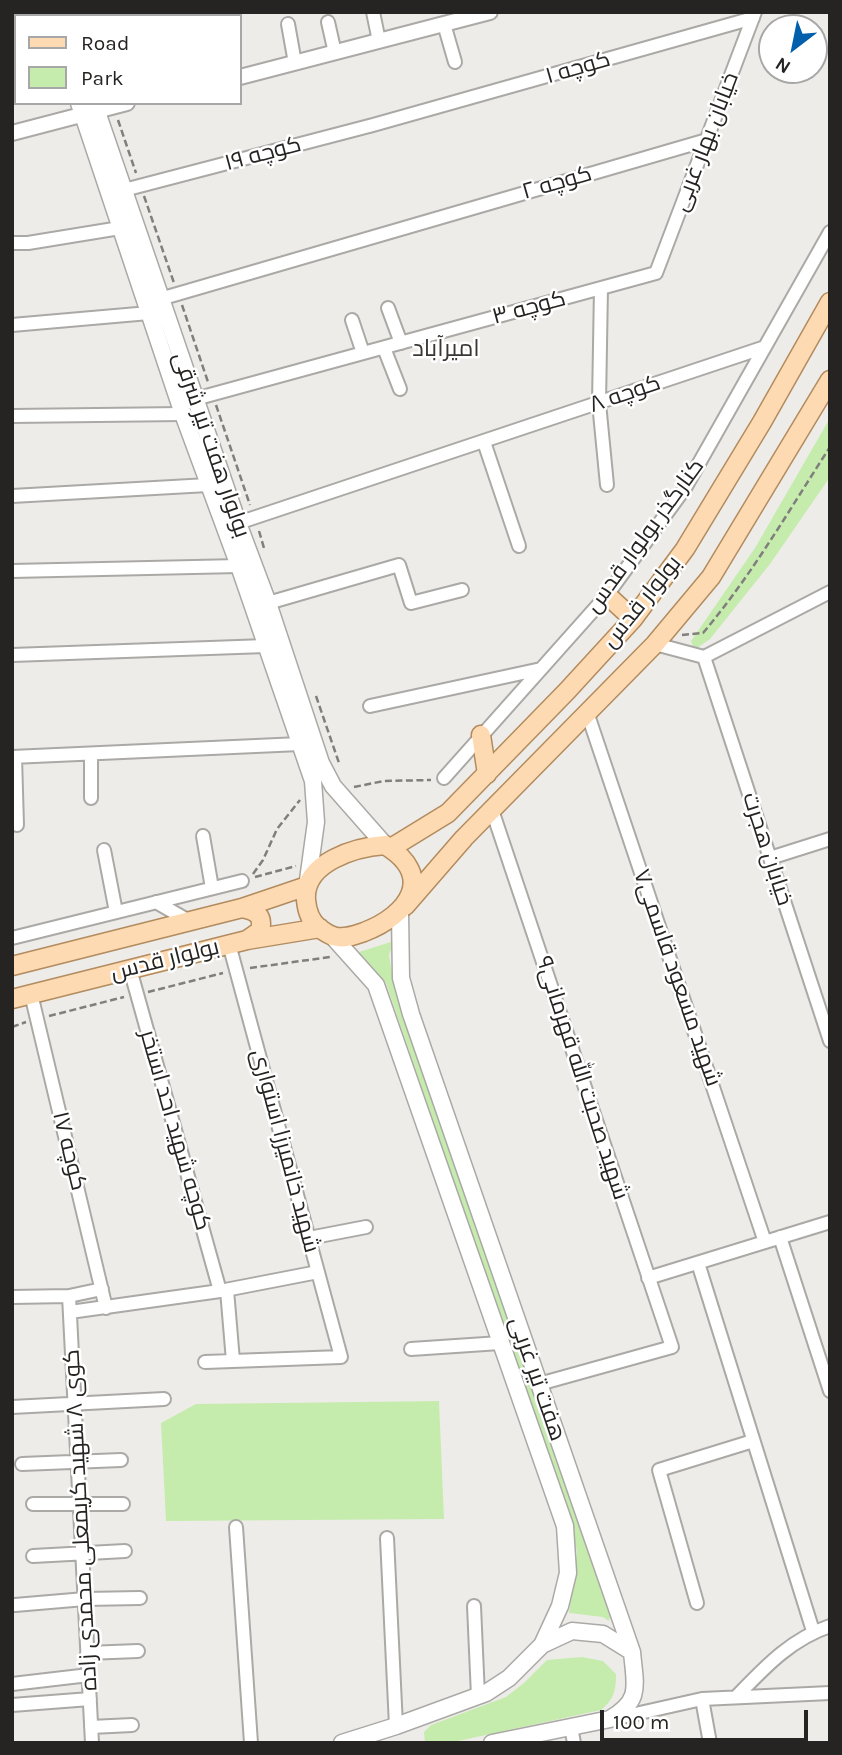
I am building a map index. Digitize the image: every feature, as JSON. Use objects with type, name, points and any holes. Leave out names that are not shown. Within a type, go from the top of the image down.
[{"type":"main road","name":"بولوار هفت تیر شرقی","points":[[88,107],[124,190],[195,399],[208,485],[300,744],[316,822],[309,876]]},
{"type":"main road","name":"بولوار هفت تیر شرقی","points":[[88,107],[120,228],[183,414],[202,444],[238,523],[268,603],[321,763],[333,786],[388,846]]},
{"type":"main road","name":"بولوار قدس","points":[[388,846],[448,813],[633,619],[685,549],[762,422],[830,302]]},
{"type":"main road","name":"بولوار قدس","points":[[402,909],[464,838],[588,715],[658,640],[711,577],[830,380]]},
{"type":"main road","points":[[607,595],[633,619]]},
{"type":"main road","points":[[481,735],[487,774]]},
{"type":"main road","points":[[448,813],[446,822],[450,832],[464,838]]},
{"type":"main road","points":[[366,846],[388,846],[407,863],[411,878],[412,891],[402,909],[383,925],[351,937],[327,933],[312,920],[307,908],[309,876],[343,855],[366,846]]},
{"type":"main road","name":"بولوار قدس","points":[[12,966],[242,908],[309,876]]},
{"type":"main road","points":[[242,908],[254,910],[260,915],[262,922],[260,931],[247,940]]},
{"type":"main road","name":"هفت تیر غربی","points":[[402,909],[401,978],[411,1014],[632,1652],[636,1695],[626,1709],[610,1719]]},
{"type":"main road","name":"بولوار قدس","points":[[12,999],[247,940],[327,933]]},
{"type":"main road","name":"هفت تیر غربی","points":[[327,933],[376,985],[565,1526],[568,1573],[560,1606],[542,1645]]},
{"type":"main road","points":[[342,1743],[397,1735],[478,1696],[509,1678],[542,1645],[572,1631],[603,1634],[632,1652]]},
{"type":"main road","points":[[492,1743],[572,1735],[610,1719]]},
{"type":"street","points":[[373,12],[379,41]]},
{"type":"street","points":[[242,76],[490,12]]},
{"type":"street","name":"کوچه ۱","points":[[402,117],[754,15]]},
{"type":"street","name":"خیابان بهار غربی","points":[[656,273],[754,15]]},
{"type":"street","points":[[328,22],[335,52]]},
{"type":"street","points":[[288,24],[295,63]]},
{"type":"street","points":[[444,24],[455,62]]},
{"type":"street","points":[[12,133],[88,107],[108,105]]},
{"type":"street","name":"کوچه ۱۹","points":[[124,190],[402,117]]},
{"type":"street","name":"کوچه ۲","points":[[160,299],[707,140]]},
{"type":"street","points":[[12,243],[28,243],[120,228]]},
{"type":"street","name":"کنارگذر بولوار قدس","points":[[444,778],[607,595],[685,488],[830,232]]},
{"type":"street","name":"کوچه ۳","points":[[195,399],[656,273]]},
{"type":"street","points":[[601,288],[599,403],[607,485]]},
{"type":"street","points":[[388,308],[401,343]]},
{"type":"street","points":[[12,325],[149,313]]},
{"type":"street","points":[[352,320],[363,353]]},
{"type":"street","name":"کوچه ۸","points":[[238,523],[765,346]]},
{"type":"street","points":[[384,348],[400,389]]},
{"type":"street","points":[[12,416],[183,414]]},
{"type":"street","points":[[485,442],[519,546]]},
{"type":"street","points":[[12,496],[208,485]]},
{"type":"street","points":[[268,603],[399,565],[411,603],[462,590]]},
{"type":"street","points":[[12,571],[239,566]]},
{"type":"street","points":[[658,640],[704,657],[830,592]]},
{"type":"street","points":[[12,655],[266,646]]},
{"type":"street","name":"خیابان هجرت","points":[[704,657],[830,1041]]},
{"type":"street","points":[[370,706],[541,669]]},
{"type":"street","name":"شهید مسعود قاسمی۷","points":[[588,715],[765,1242]]},
{"type":"street","points":[[17,825],[13,757],[300,744]]},
{"type":"street","points":[[91,754],[91,798]]},
{"type":"street","name":"شهید صحبت الله قهرمانی۹","points":[[492,810],[672,1347],[539,1384]]},
{"type":"street","points":[[203,836],[212,888]]},
{"type":"street","points":[[770,858],[830,839]]},
{"type":"street","points":[[104,850],[116,912]]},
{"type":"street","points":[[13,934],[242,881]]},
{"type":"street","points":[[156,902],[188,921]]},
{"type":"street","name":"شهید خانمیرزا استواری","points":[[229,944],[341,1357],[233,1361]]},
{"type":"street","name":"کوچه شهید احد استخر","points":[[130,969],[224,1290],[233,1361]]},
{"type":"street","name":"کوچه ۱۷","points":[[31,994],[106,1308]]},
{"type":"street","points":[[648,1278],[830,1222]]},
{"type":"street","points":[[309,1238],[366,1227]]},
{"type":"street","points":[[780,1237],[830,1391]]},
{"type":"street","points":[[698,1262],[813,1632]]},
{"type":"street","points":[[70,1312],[224,1290],[318,1272]]},
{"type":"street","points":[[12,1297],[69,1296],[102,1289]]},
{"type":"street","name":"کوی ۸ شهید کریمعلی محمدی زاده","points":[[69,1296],[92,1743]]},
{"type":"street","points":[[411,1349],[500,1343]]},
{"type":"street","points":[[205,1362],[233,1361]]},
{"type":"street","points":[[12,1407],[164,1399]]},
{"type":"street","points":[[697,1603],[659,1470],[753,1441]]},
{"type":"street","points":[[22,1464],[121,1460]]},
{"type":"street","points":[[33,1504],[123,1504]]},
{"type":"street","points":[[236,1527],[251,1743]]},
{"type":"street","points":[[387,1538],[397,1735]]},
{"type":"street","points":[[33,1556],[125,1551]]},
{"type":"street","points":[[15,1605],[140,1598]]},
{"type":"street","points":[[474,1606],[478,1696]]},
{"type":"street","points":[[737,1696],[777,1655],[813,1632],[830,1626]]},
{"type":"street","points":[[88,1653],[138,1651]]},
{"type":"street","points":[[12,1684],[89,1675]]},
{"type":"street","points":[[610,1719],[702,1699],[830,1693]]},
{"type":"street","points":[[12,1705],[90,1699]]},
{"type":"street","points":[[702,1699],[710,1743]]},
{"type":"street","points":[[91,1727],[132,1725]]},
{"type":"path","points":[[118,120],[265,550]]},
{"type":"path","points":[[658,640],[703,633],[749,576],[830,447]]},
{"type":"path","points":[[313,688],[339,764]]},
{"type":"path","points":[[351,788],[384,781],[444,778]]},
{"type":"path","points":[[242,881],[254,873],[277,829],[309,787]]},
{"type":"path","points":[[242,881],[309,876]]},
{"type":"path","points":[[12,1027],[236,970],[349,954]]},
{"type":"green space","points":[[830,418],[830,477],[770,564],[710,639],[694,650],[691,641],[755,548]]},
{"type":"green space","points":[[394,941],[389,955],[395,991],[610,1616],[609,1621],[603,1617],[569,1613],[577,1553],[573,1530],[386,983],[359,952]]},
{"type":"green space","points":[[439,1401],[444,1519],[166,1521],[161,1423],[196,1404]]},
{"type":"green space","points":[[582,1657],[603,1661],[616,1674],[613,1694],[601,1710],[449,1743],[425,1742],[424,1732],[431,1725],[506,1697],[547,1660]]},
{"type":"district","name":"امیرآباد","points":[[446,349]]}]
